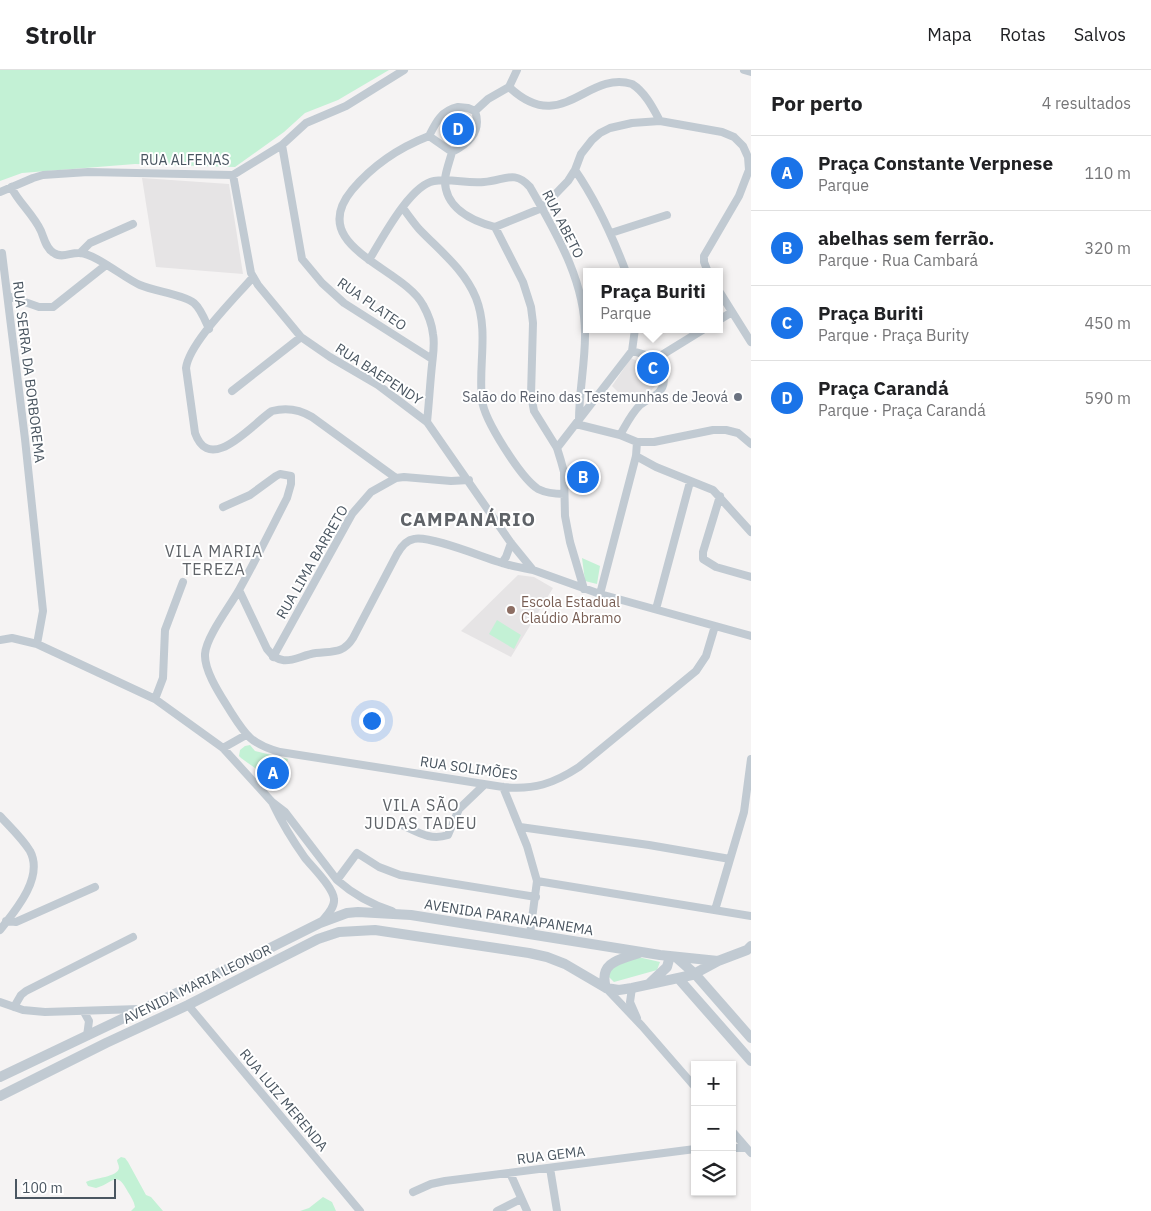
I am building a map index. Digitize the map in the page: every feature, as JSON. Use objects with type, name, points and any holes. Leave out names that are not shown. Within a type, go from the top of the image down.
[{"type":"street","name":"RUA ALFENAS","points":[[0,192],[43,175],[88,172],[233,175],[282,145],[306,123],[346,106],[404,70]]},
{"type":"street","points":[[475,111],[494,95],[509,87],[517,70]]},
{"type":"street","points":[[744,70],[751,72]]},
{"type":"street","points":[[509,87],[520,97],[533,103],[550,104],[563,99],[585,85],[605,77],[618,78],[632,84],[643,94],[660,121]]},
{"type":"street","points":[[427,422],[434,335],[430,323],[420,300],[408,286],[349,243],[341,230],[341,210],[347,196],[377,165],[402,148],[429,136],[441,115],[449,109],[458,107],[475,111]]},
{"type":"street","points":[[475,111],[478,121],[476,130],[470,139],[452,152],[445,180],[449,198],[457,208],[467,217],[495,227],[542,208],[568,181],[575,170],[581,154],[592,140],[610,128],[660,121],[722,132],[734,137],[743,146],[748,157],[750,169],[739,196],[704,256],[706,268]]},
{"type":"street","points":[[429,136],[452,152]]},
{"type":"street","name":"RUA PLATEO","points":[[282,145],[302,259],[322,283],[344,303],[432,359]]},
{"type":"street","points":[[575,170],[596,202],[624,268]]},
{"type":"street","name":"RUA BAEPENDY","points":[[233,175],[253,277],[301,337],[378,385],[427,422],[511,542],[533,570]]},
{"type":"street","name":"RUA ABETO","points":[[370,260],[409,198],[419,188],[432,181],[487,182],[505,177],[517,177],[530,187],[542,208],[575,275],[583,304]]},
{"type":"street","points":[[11,187],[17,199],[33,217],[51,251],[58,255],[64,256],[80,253],[90,243],[133,224]]},
{"type":"street","points":[[403,208],[417,227],[456,265],[468,281],[477,300],[484,337],[480,376],[482,403],[494,429],[527,480],[539,490],[564,494]]},
{"type":"street","points":[[611,233],[667,215]]},
{"type":"street","points":[[495,227],[523,282],[531,307],[533,323],[531,395],[534,411],[557,448],[564,472],[564,516],[584,589]]},
{"type":"street","name":"RUA SERRA DA BORBOREMA","points":[[2,253],[43,611],[37,644]]},
{"type":"street","points":[[80,253],[143,286],[191,300],[200,311],[209,329]]},
{"type":"street","points":[[8,296],[39,307],[53,307],[106,265]]},
{"type":"street","points":[[253,277],[191,352],[186,368],[195,434],[201,445],[209,449],[224,448],[272,411],[280,409],[297,410],[312,416],[396,478]]},
{"type":"street","points":[[723,297],[751,342]]},
{"type":"street","points":[[723,318],[732,312]]},
{"type":"street","name":"RUA ABETO","points":[[577,422],[585,333]]},
{"type":"street","points":[[557,448],[632,351],[634,333]]},
{"type":"street","points":[[632,351],[657,358],[698,333]]},
{"type":"street","points":[[232,391],[301,337]]},
{"type":"street","points":[[620,435],[632,414],[641,404],[658,393],[663,386],[665,378],[657,358]]},
{"type":"street","points":[[577,422],[637,442],[654,442],[713,430],[726,430],[738,433],[751,444]]},
{"type":"street","points":[[600,594],[636,456],[637,442]]},
{"type":"street","points":[[636,456],[690,482],[702,484],[713,490],[751,532]]},
{"type":"street","points":[[223,507],[250,494],[280,474],[291,476],[287,498],[239,590],[206,646],[205,658],[214,683],[246,735],[223,748]]},
{"type":"street","name":"RUA LIMA BARRETO","points":[[273,657],[352,514],[371,492],[396,478],[415,477],[451,481],[468,480]]},
{"type":"street","points":[[656,609],[690,482]]},
{"type":"street","points":[[720,496],[703,552],[703,559],[716,568],[751,577]]},
{"type":"street","points":[[239,590],[261,638],[273,657],[286,661],[342,650],[353,638],[397,554],[408,541],[417,538],[533,570],[600,594],[751,636]]},
{"type":"street","points":[[502,563],[511,542]]},
{"type":"street","points":[[155,698],[163,678],[165,630],[184,582]]},
{"type":"street","name":"RUA SOLIMÕES","points":[[246,735],[258,744],[280,752],[503,788],[544,785],[564,777],[578,767],[696,671],[706,656],[715,626]]},
{"type":"street","name":"AVENIDA PARANAPANEMA","points":[[0,640],[12,638],[37,644],[155,698],[223,748],[272,802],[285,812],[337,880],[367,902],[411,915],[643,952],[718,961]]},
{"type":"street","points":[[715,910],[744,812],[751,759]]},
{"type":"street","points":[[402,825],[427,837],[439,838],[448,835],[459,809],[484,785]]},
{"type":"street","points":[[503,788],[520,827],[533,863],[537,881],[530,934]]},
{"type":"street","name":"AVENIDA PARANAPANEMA","points":[[272,802],[279,817],[299,848],[334,897],[332,907],[320,923]]},
{"type":"street","points":[[0,930],[32,883],[34,865],[33,858],[26,846],[1,819]]},
{"type":"street","points":[[520,827],[649,845],[730,859]]},
{"type":"street","points":[[337,880],[357,853],[378,867],[400,875],[536,896]]},
{"type":"street","points":[[537,881],[751,916]]},
{"type":"street","points":[[6,921],[16,922],[95,887]]},
{"type":"street","name":"AVENIDA MARIA LEONOR","points":[[0,1077],[320,923],[342,915],[358,912],[411,915]]},
{"type":"street","name":"AVENIDA MARIA LEONOR","points":[[0,1096],[106,1043],[188,1005],[318,939],[339,932],[375,930],[547,957],[565,964],[606,988]]},
{"type":"street","points":[[14,1007],[21,995],[26,991],[133,937]]},
{"type":"street","points":[[606,988],[620,990],[695,974],[718,961],[750,950]]},
{"type":"street","points":[[643,952],[618,960],[610,965],[604,975],[606,988],[691,1082]]},
{"type":"street","points":[[649,984],[659,976],[672,956],[695,974],[751,1038]]},
{"type":"street","points":[[252,957],[259,969]]},
{"type":"street","points":[[678,978],[751,1061]]},
{"type":"street","points":[[632,988],[630,1002],[642,1026]]},
{"type":"street","points":[[0,1002],[14,1007],[45,1012],[141,1009]]},
{"type":"street","name":"RUA LUIZ MERENDA","points":[[188,1005],[360,1211]]},
{"type":"street","points":[[84,1012],[89,1021],[88,1036]]},
{"type":"street","points":[[736,1135],[749,1150]]},
{"type":"street","points":[[736,1148],[749,1150]]},
{"type":"street","name":"RUA GEMA","points":[[413,1192],[431,1184],[691,1150]]},
{"type":"street","points":[[550,1168],[557,1211]]},
{"type":"street","points":[[510,1173],[527,1211]]},
{"type":"street","points":[[497,1211],[521,1199]]},
{"type":"shaded area","points":[[142,178],[229,184],[243,274],[156,267]]},
{"type":"shaded area","points":[[631,358],[647,371],[656,385],[648,394],[638,397],[629,403],[612,386]]},
{"type":"shaded area","name":"Escola Estadual Claúdio Abramo","points":[[518,575],[534,577],[553,588],[511,657],[461,631]]},
{"type":"green space","points":[[0,70],[389,70],[338,100],[305,113],[284,132],[235,167],[135,164],[22,173],[0,181]]},
{"type":"green space","points":[[458,114],[469,116],[475,126],[465,140],[455,145],[442,135],[440,131]]},
{"type":"green space","points":[[639,358],[655,360],[661,372],[658,385]]},
{"type":"green space","points":[[570,469],[584,471],[597,476],[594,487],[585,486],[569,478]]},
{"type":"green space","points":[[582,558],[600,566],[597,584],[585,581]]},
{"type":"green space","points":[[497,620],[521,635],[514,649],[489,634]]},
{"type":"green space","points":[[250,745],[255,751],[288,759],[281,787],[239,756],[240,750]]},
{"type":"green space","points":[[638,957],[660,962],[657,970],[614,982],[608,976],[616,965]]},
{"type":"green space","points":[[121,1157],[125,1158],[128,1162],[146,1195],[151,1197],[163,1211],[131,1211],[135,1207],[133,1201],[124,1185],[117,1179],[96,1188],[88,1186],[86,1182],[118,1171],[117,1160]]},
{"type":"green space","points":[[323,1197],[332,1202],[336,1211],[300,1211],[309,1208]]},
{"type":"place","name":"Praça Carandá","points":[[458,129]]},
{"type":"place","name":"Praça Buriti","points":[[653,368]]},
{"type":"place","name":"Salão do Reino das Testemunhas de Jeová","points":[[738,397]]},
{"type":"place","name":"abelhas sem ferrão.","points":[[583,477]]},
{"type":"place","name":"Escola Estadual Claúdio Abramo","points":[[511,610]]},
{"type":"place","name":"Praça Constante Verpnese","points":[[273,773]]},
{"type":"district","name":"CAMPANÁRIO","points":[[468,519]]},
{"type":"district","name":"VILA MARIA TEREZA","points":[[214,560]]},
{"type":"district","name":"VILA SÃO JUDAS TADEU","points":[[421,814]]}]
